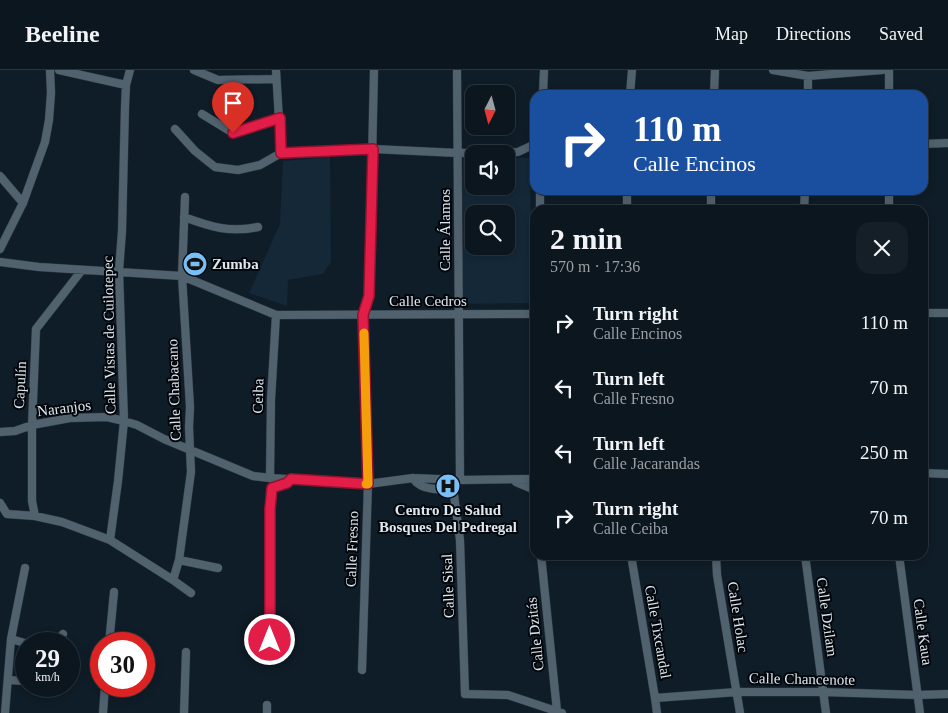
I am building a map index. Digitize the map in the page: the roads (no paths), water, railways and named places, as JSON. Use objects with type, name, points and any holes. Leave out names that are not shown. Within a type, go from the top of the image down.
[{"type":"street","points":[[0,249],[23,203],[45,142],[51,93],[50,70]]},
{"type":"street","points":[[59,70],[126,85]]},
{"type":"street","name":"Calle Vistas de Cuilotepec","points":[[110,540],[124,421],[119,271],[126,85],[130,70]]},
{"type":"street","points":[[194,70],[218,80],[276,79]]},
{"type":"street","points":[[276,70],[281,153]]},
{"type":"street","name":"Calle Fresno","points":[[362,670],[368,484],[363,315],[369,296],[374,70]]},
{"type":"street","name":"Calle Álamos","points":[[457,70],[460,480]]},
{"type":"street","points":[[543,90],[544,70]]},
{"type":"street","points":[[630,90],[632,70]]},
{"type":"street","points":[[714,90],[715,70]]},
{"type":"street","points":[[773,70],[808,76],[882,70]]},
{"type":"street","points":[[889,70],[889,90]]},
{"type":"street","points":[[808,76],[808,90]]},
{"type":"street","points":[[202,114],[233,133],[280,118]]},
{"type":"street","points":[[175,129],[195,152],[215,167],[238,170],[260,165],[281,153],[373,149],[458,153],[518,152],[530,146]]},
{"type":"street","points":[[928,144],[948,143]]},
{"type":"street","points":[[0,176],[23,203]]},
{"type":"street","name":"Calle Chabacano","points":[[173,580],[179,560],[191,472],[190,407],[182,276],[185,197]]},
{"type":"street","points":[[184,217],[203,224],[237,230],[258,227]]},
{"type":"street","name":"Calle Cedros","points":[[0,262],[39,267],[182,276],[276,316],[530,314]]},
{"type":"street","name":"Capulín","points":[[35,516],[32,501],[32,425],[36,329],[82,270]]},
{"type":"street","points":[[928,313],[948,313]]},
{"type":"street","name":"Ceiba","points":[[270,478],[271,399],[276,316]]},
{"type":"street","name":"Naranjos","points":[[0,432],[15,431],[32,425],[70,418],[107,417],[137,425],[164,440],[252,476],[368,484],[414,478],[530,480]]},
{"type":"street","points":[[928,473],[948,474]]},
{"type":"street","name":"Calle Sisal","points":[[414,478],[417,484],[422,487],[447,490],[454,495],[460,540],[465,694],[508,695],[559,712]]},
{"type":"street","points":[[271,659],[271,490],[274,486],[287,483],[291,479]]},
{"type":"street","points":[[509,480],[530,488]]},
{"type":"street","points":[[0,503],[7,514],[35,516],[62,522],[110,540],[192,593]]},
{"type":"street","points":[[179,560],[218,568]]},
{"type":"street","name":"Calle Dzitás","points":[[542,560],[559,712]]},
{"type":"street","name":"Calle Tixcandal","points":[[632,560],[656,713]]},
{"type":"street","name":"Calle Holac","points":[[716,560],[717,575],[740,713]]},
{"type":"street","name":"Calle Dzilam","points":[[806,560],[826,713]]},
{"type":"street","name":"Calle Kaua","points":[[900,560],[920,713]]},
{"type":"street","points":[[5,713],[11,639],[25,568]]},
{"type":"street","points":[[110,632],[114,592]]},
{"type":"street","points":[[11,639],[15,640]]},
{"type":"street","points":[[184,713],[186,652]]},
{"type":"street","points":[[8,680],[15,681]]},
{"type":"street","name":"Calle Chancenote","points":[[655,698],[736,692],[948,694]]},
{"type":"street","points":[[103,713],[104,697]]},
{"type":"place","name":"Zumba","points":[[195,264]]},
{"type":"place","name":"Centro De Salud Bosques Del Pedregal","points":[[448,486]]}]
